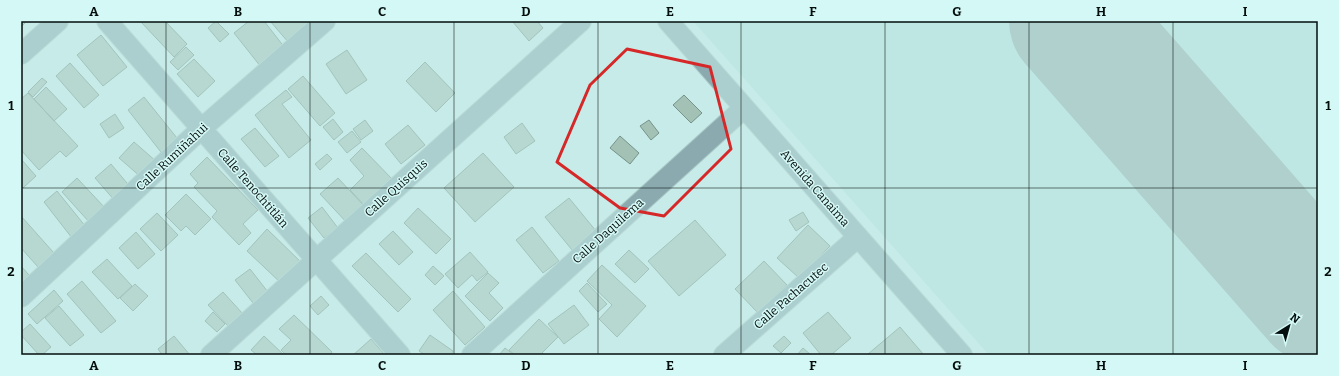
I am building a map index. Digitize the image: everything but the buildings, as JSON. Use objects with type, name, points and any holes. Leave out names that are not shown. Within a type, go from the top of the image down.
[{"type":"street","points":[[21,54],[58,21]]},
{"type":"street","name":"Calle Tenochtitlán","points":[[107,21],[400,355]]},
{"type":"street","name":"Calle Rumiñahui","points":[[21,297],[201,129],[325,21]]},
{"type":"street","name":"Calle Quisquis","points":[[211,355],[581,21]]},
{"type":"street","name":"Avenida Canaima","points":[[668,21],[962,355]]},
{"type":"street","name":"Calle Daquilema","points":[[472,355],[744,108]]},
{"type":"street","name":"Calle Pachacutec","points":[[724,355],[858,237]]},
{"type":"highlighted area","points":[[627,49],[710,67],[731,149],[664,216],[620,208],[557,162],[590,85]]},
{"type":"shaded area","points":[[693,21],[1318,21],[1318,355],[989,355]]},
{"type":"runway","points":[[1073,21],[1318,300]]}]
